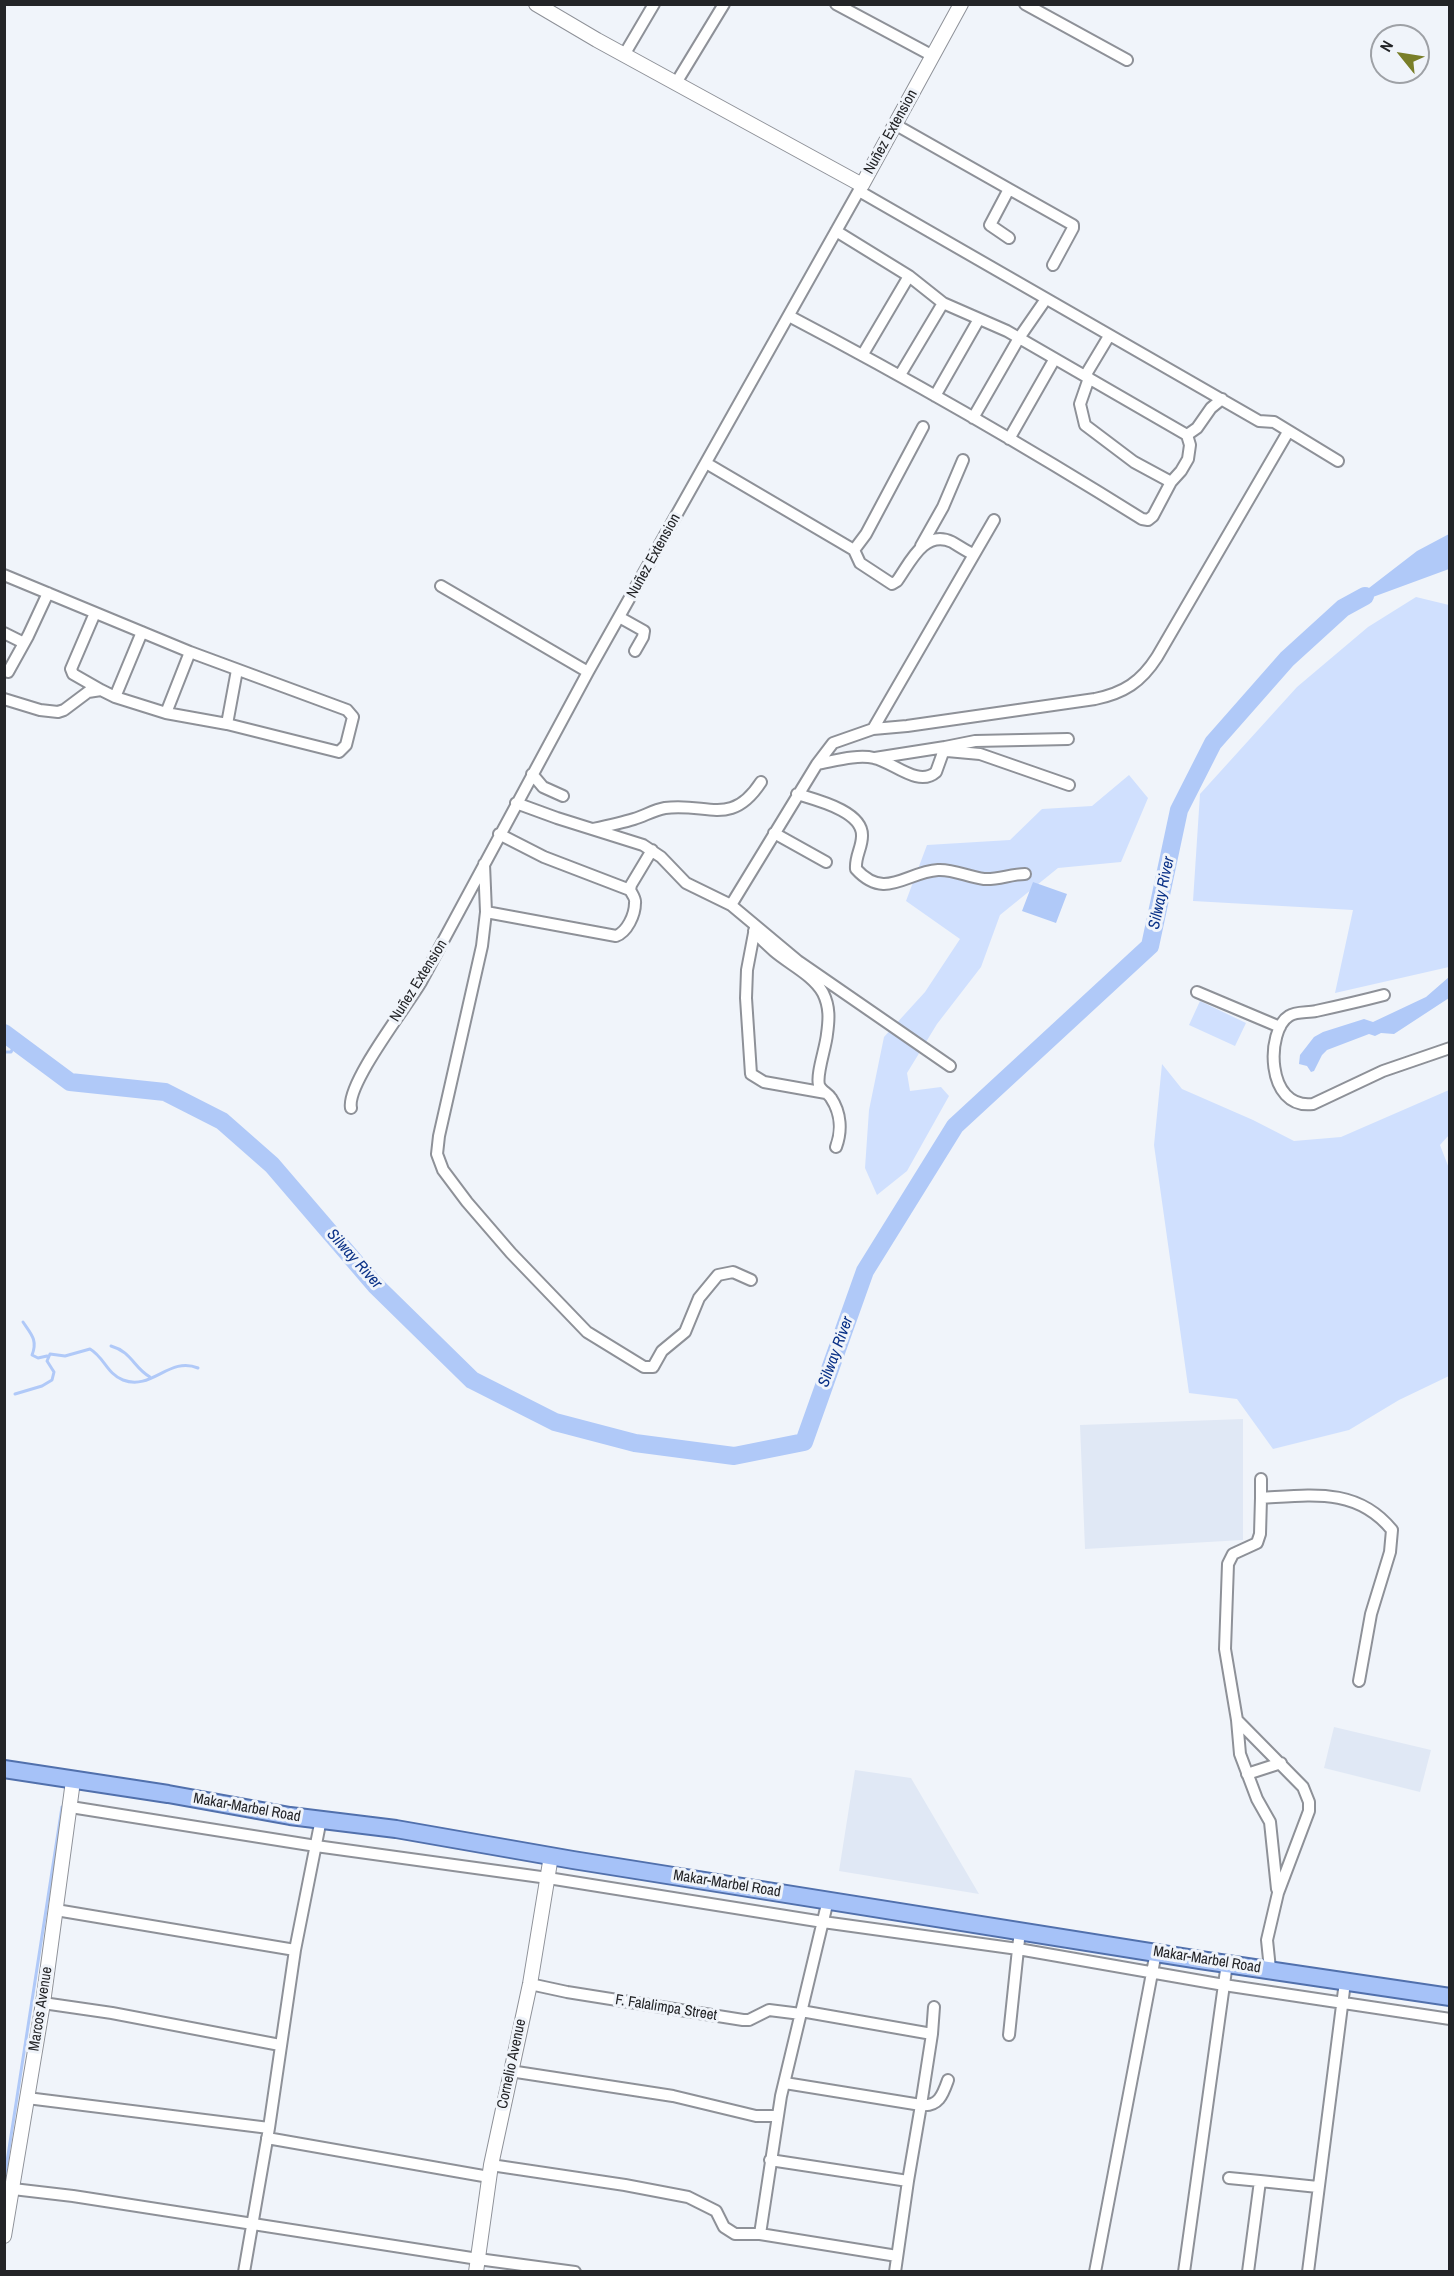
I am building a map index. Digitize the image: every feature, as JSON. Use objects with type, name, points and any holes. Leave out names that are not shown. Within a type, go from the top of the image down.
[{"type":"main road","name":"Makar-Marbel Road","points":[[4,1769],[321,1820],[396,1829],[1227,1964],[1449,1997]]},
{"type":"street","points":[[536,4],[860,188],[1109,336],[1259,421],[1274,422],[1338,461]]},
{"type":"street","points":[[624,55],[654,4]]},
{"type":"street","points":[[676,83],[724,4]]},
{"type":"street","points":[[836,4],[933,56]]},
{"type":"street","name":"Nuñez Extension","points":[[351,1108],[353,1094],[373,1054],[406,1008],[421,982],[588,672],[896,125],[961,4]]},
{"type":"street","points":[[1025,4],[1127,60]]},
{"type":"street","points":[[896,125],[1073,225],[1053,265]]},
{"type":"street","points":[[1009,189],[990,225],[1010,238]]},
{"type":"street","points":[[789,316],[900,375],[1145,520],[1153,516],[1171,482],[1181,471],[1190,455],[1187,435],[1019,338],[943,303],[909,276],[836,231]]},
{"type":"street","points":[[863,354],[909,276]]},
{"type":"street","points":[[973,418],[1019,338],[1046,299]]},
{"type":"street","points":[[900,375],[943,303]]},
{"type":"street","points":[[935,396],[979,319]]},
{"type":"street","points":[[1109,336],[1087,377],[1080,404],[1085,425],[1134,462],[1171,482]]},
{"type":"street","points":[[1009,439],[1054,360]]},
{"type":"street","points":[[1187,435],[1197,428],[1211,408],[1222,399]]},
{"type":"street","points":[[854,550],[866,534],[922,427]]},
{"type":"street","points":[[731,904],[797,794],[833,743],[873,729],[1095,699],[1114,695],[1138,682],[1157,657],[1288,432]]},
{"type":"street","points":[[706,463],[854,550],[860,563],[892,584],[897,581],[921,546],[943,507],[963,460]]},
{"type":"street","points":[[873,729],[994,520]]},
{"type":"street","points":[[921,546],[940,539],[952,542],[973,554]]},
{"type":"street","points":[[6,577],[48,592],[190,652],[347,710],[352,717],[346,745],[339,752],[227,724],[166,713],[115,697],[101,690],[73,674],[71,669],[95,613]]},
{"type":"street","points":[[441,586],[588,672]]},
{"type":"street","points":[[8,672],[48,592]]},
{"type":"street","points":[[619,617],[644,631],[635,651]]},
{"type":"street","points":[[115,697],[142,632]]},
{"type":"street","points":[[4,633],[24,644]]},
{"type":"street","points":[[166,713],[190,652]]},
{"type":"street","points":[[227,724],[237,670]]},
{"type":"street","points":[[4,699],[40,710],[58,712],[88,692],[101,690]]},
{"type":"street","points":[[817,764],[944,749],[975,741],[1068,739]]},
{"type":"street","points":[[875,758],[909,774],[926,777],[936,772],[944,749]]},
{"type":"street","points":[[944,749],[980,754],[1069,785]]},
{"type":"street","points":[[532,774],[543,787],[563,796]]},
{"type":"street","points":[[593,829],[632,820],[663,808],[716,810],[742,805],[761,782]]},
{"type":"street","points":[[797,794],[843,811],[856,819],[862,836],[855,860],[856,869],[872,881],[894,884],[922,873],[940,870],[983,879],[999,879],[1025,874]]},
{"type":"street","points":[[516,803],[652,850],[686,882],[731,904],[755,928],[825,981],[950,1066]]},
{"type":"street","points":[[774,833],[826,862]]},
{"type":"street","points":[[486,912],[616,936],[624,931],[636,903],[630,890],[544,857],[500,834]]},
{"type":"street","points":[[630,890],[652,850]]},
{"type":"street","points":[[484,862],[486,912],[480,956],[439,1136],[437,1154],[449,1178],[511,1253],[587,1332],[644,1367],[653,1367],[662,1351],[685,1332],[699,1298],[718,1275],[733,1272],[751,1280]]},
{"type":"street","points":[[755,928],[747,970],[746,998],[751,1074],[764,1082],[826,1093]]},
{"type":"street","points":[[755,928],[766,944],[822,992],[829,1013],[819,1085],[835,1104],[840,1120],[839,1140],[836,1147]]},
{"type":"street","points":[[1197,992],[1280,1027]]},
{"type":"street","points":[[1384,995],[1295,1014],[1284,1020],[1280,1027],[1274,1058],[1278,1084],[1288,1098],[1305,1105],[1331,1096],[1383,1071],[1449,1048]]},
{"type":"street","points":[[1261,1479],[1260,1534],[1257,1543],[1233,1554],[1228,1570],[1225,1649],[1237,1720],[1240,1754],[1270,1822],[1278,1893]]},
{"type":"street","points":[[1261,1498],[1334,1496],[1365,1505],[1380,1515],[1392,1530],[1390,1552],[1371,1614],[1359,1681]]},
{"type":"street","points":[[1237,1720],[1303,1787],[1309,1802],[1309,1811],[1278,1893],[1267,1940],[1270,1969]]},
{"type":"street","points":[[1247,1774],[1281,1763]]},
{"type":"street","name":"Marcos Avenue","points":[[4,2236],[43,2002],[73,1780]]},
{"type":"street","points":[[77,1808],[316,1846],[548,1878],[823,1922],[1018,1948],[1224,1985],[1449,2019]]},
{"type":"street","points":[[244,2271],[268,2133],[295,1950],[321,1820]]},
{"type":"street","name":"Cornelio Avenue","points":[[477,2265],[490,2171],[530,1984],[552,1856]]},
{"type":"street","points":[[760,2234],[778,2116],[828,1900]]},
{"type":"street","points":[[56,1910],[295,1950]]},
{"type":"street","points":[[1009,2036],[1020,1930]]},
{"type":"street","points":[[1095,2271],[1156,1952]]},
{"type":"street","points":[[1184,2271],[1227,1964]]},
{"type":"street","points":[[1308,2271],[1345,1982]]},
{"type":"street","name":"F. Falalimpa Street","points":[[530,1984],[743,2020],[749,2020],[769,2010],[801,2012],[932,2034]]},
{"type":"street","points":[[43,2002],[280,2045]]},
{"type":"street","points":[[895,2271],[932,2034],[934,2007]]},
{"type":"street","points":[[510,2071],[672,2096],[756,2116],[778,2116]]},
{"type":"street","points":[[785,2083],[921,2105],[939,2101],[948,2080]]},
{"type":"street","points":[[27,2098],[268,2133],[490,2171],[625,2185],[688,2197],[716,2211],[730,2232],[743,2235],[760,2234],[897,2256]]},
{"type":"street","points":[[770,2160],[908,2181]]},
{"type":"street","points":[[1229,2178],[1318,2187]]},
{"type":"street","points":[[1248,2271],[1260,2181]]},
{"type":"street","points":[[13,2189],[252,2224],[477,2265],[575,2271]]},
{"type":"shaded area","points":[[1449,534],[1449,569],[1343,608],[1417,551]]},
{"type":"shaded area","points":[[1416,597],[1449,605],[1449,967],[1335,993],[1353,910],[1193,901],[1200,794],[1297,687],[1368,627]]},
{"type":"shaded area","points":[[1129,775],[1148,798],[1121,862],[1058,868],[1000,915],[981,967],[937,1024],[907,1073],[910,1091],[941,1087],[949,1096],[907,1171],[877,1195],[865,1168],[869,1110],[884,1037],[925,992],[960,939],[906,901],[927,845],[1010,840],[1042,809],[1092,806]]},
{"type":"shaded area","points":[[1033,882],[1067,894],[1056,923],[1022,911]]},
{"type":"shaded area","points":[[1449,977],[1449,998],[1394,1034],[1381,1033],[1375,1036],[1369,1034],[1327,1050],[1314,1071],[1311,1072],[1307,1066],[1299,1064],[1300,1055],[1314,1037],[1364,1019],[1373,1022],[1426,997]]},
{"type":"shaded area","points":[[1200,1001],[1246,1023],[1235,1046],[1189,1025]]},
{"type":"shaded area","points":[[1162,1064],[1182,1089],[1294,1141],[1341,1137],[1449,1090],[1449,1135],[1440,1145],[1450,1171],[1449,1376],[1399,1400],[1349,1430],[1273,1449],[1237,1399],[1189,1393],[1154,1145]]},
{"type":"shaded area","points":[[1243,1419],[1243,1540],[1085,1549],[1080,1425]]},
{"type":"shaded area","points":[[1334,1727],[1431,1750],[1420,1792],[1324,1768]]},
{"type":"shaded area","points":[[855,1770],[911,1778],[979,1894],[839,1871]]},
{"type":"waterway","name":"Silway River","points":[[4,1033],[70,1082],[165,1092],[222,1121],[272,1165],[375,1285],[472,1380],[555,1422],[635,1443],[734,1456],[804,1442],[865,1271],[955,1126],[1150,946],[1179,810],[1213,743],[1287,659],[1343,608],[1365,596]]},
{"type":"waterway","points":[[4,1052],[11,1052],[19,1036]]},
{"type":"waterway","points":[[23,1322],[34,1341],[32,1355],[38,1358],[47,1356]]},
{"type":"waterway","points":[[111,1346],[124,1352],[150,1377]]},
{"type":"waterway","points":[[15,1394],[42,1386],[52,1380],[54,1372],[47,1361],[50,1354],[65,1356],[90,1349],[118,1377],[133,1382],[152,1378],[178,1366],[198,1368]]},
{"type":"waterway","points":[[4,2181],[62,1807]]}]
